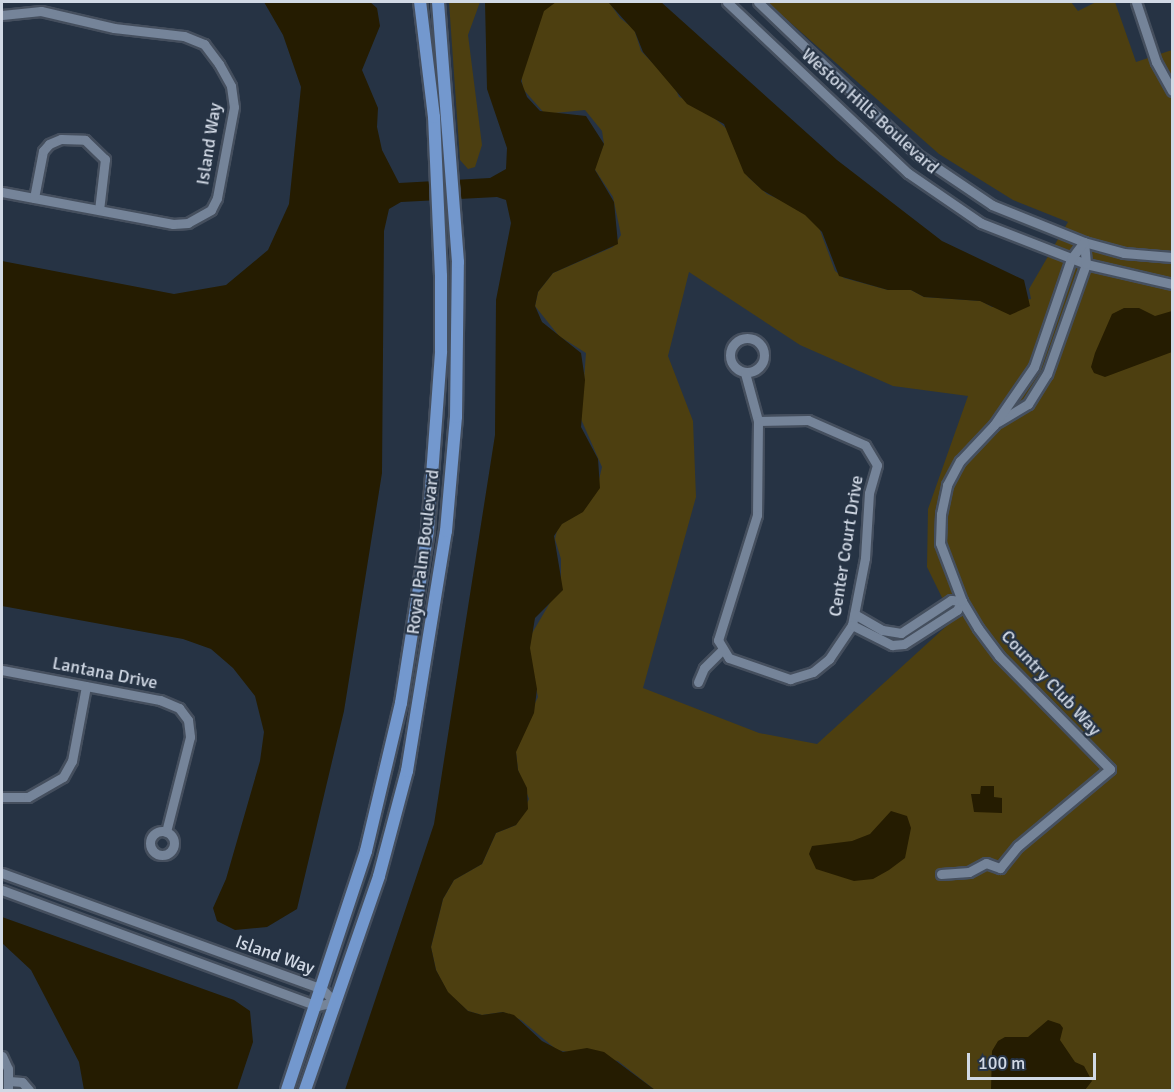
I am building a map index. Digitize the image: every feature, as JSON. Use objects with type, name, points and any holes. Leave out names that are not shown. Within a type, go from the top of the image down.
[{"type":"main road","name":"Royal Palm Boulevard","points":[[287,1090],[317,1006],[366,850],[415,629],[428,530],[441,351],[439,203],[420,2]]},
{"type":"main road","name":"Royal Palm Boulevard","points":[[305,1090],[379,876],[407,771],[447,531],[456,417],[455,203],[438,2]]},
{"type":"street","name":"Weston Hills Boulevard","points":[[727,2],[908,173],[981,223],[1086,264],[1173,284]]},
{"type":"street","name":"Weston Hills Boulevard","points":[[758,2],[918,155],[992,205],[1084,242],[1124,253],[1173,257]]},
{"type":"street","points":[[1136,2],[1156,62],[1173,91]]},
{"type":"street","name":"Island Way","points":[[2,15],[41,11],[114,28],[184,36],[204,44],[231,86],[234,107],[217,198],[210,210],[188,223],[173,224],[2,192]]},
{"type":"street","points":[[34,198],[43,151],[49,144],[61,138],[85,140],[105,159],[99,210]]},
{"type":"street","name":"Country Club Way","points":[[941,874],[969,872],[986,863],[1000,868],[1018,846],[1110,769],[999,656],[962,602],[940,543],[941,514],[947,485],[960,461],[994,425],[1034,367],[1071,259],[1084,242]]},
{"type":"street","name":"Country Club Way","points":[[994,425],[1028,404],[1047,374],[1086,264],[1084,242]]},
{"type":"street","points":[[698,682],[704,668],[722,650],[718,640],[757,515],[758,421],[745,373]]},
{"type":"street","name":"Center Court Drive","points":[[722,650],[729,658],[790,679],[813,672],[829,659],[852,625],[865,558],[869,493],[877,465],[873,453],[865,445],[808,420],[758,421]]},
{"type":"street","points":[[852,625],[890,644],[904,644],[957,610],[962,602],[951,600],[901,633],[892,632],[854,614]]},
{"type":"street","points":[[890,644],[892,632]]},
{"type":"street","name":"Lantana Drive","points":[[2,670],[160,699],[184,713],[190,737],[166,832]]},
{"type":"street","points":[[2,797],[28,797],[63,777],[72,761],[86,686]]},
{"type":"street","name":"Island Way","points":[[2,873],[322,989],[335,1002]]},
{"type":"street","name":"Island Way","points":[[2,890],[317,1006]]},
{"type":"street","points":[[317,1006],[335,1002]]},
{"type":"street","points":[[2,1056],[9,1086],[22,1082],[29,1090]]},
{"type":"shaded area","points":[[264,2],[370,2],[377,8],[380,26],[362,70],[378,108],[377,127],[382,150],[399,183],[490,178],[506,169],[507,148],[487,89],[485,2],[556,2],[544,11],[521,81],[527,97],[540,111],[586,116],[604,144],[595,170],[614,202],[618,244],[553,273],[538,292],[535,306],[542,322],[581,353],[585,380],[581,427],[598,459],[600,488],[583,512],[562,524],[554,536],[563,590],[535,618],[530,648],[537,689],[534,713],[516,752],[518,770],[527,788],[528,809],[516,825],[496,833],[482,864],[454,880],[443,899],[431,947],[436,970],[448,992],[468,1011],[482,1015],[503,1012],[514,1015],[542,1041],[563,1052],[587,1048],[604,1052],[655,1090],[345,1090],[434,824],[495,435],[496,300],[511,223],[506,200],[497,197],[401,202],[389,209],[384,231],[382,473],[344,711],[297,909],[267,927],[235,930],[217,921],[213,908],[226,879],[260,761],[264,732],[255,696],[233,668],[211,649],[183,639],[2,606],[2,261],[174,294],[226,285],[268,250],[289,204],[301,87],[283,35]]},
{"type":"shaded area","points":[[449,2],[480,2],[468,35],[482,145],[475,167],[468,169],[460,160]]},
{"type":"shaded area","points":[[549,2],[609,2],[620,18],[634,29],[641,51],[674,85],[679,97],[697,103],[728,130],[748,177],[767,194],[797,207],[818,225],[835,271],[844,278],[888,290],[911,290],[924,297],[981,301],[992,307],[1031,299],[1029,289],[1068,222],[1013,200],[939,154],[767,2],[1071,2],[1078,11],[1096,2],[1115,2],[1136,62],[1172,50],[1172,1090],[655,1090],[618,1061],[557,1050],[521,1020],[503,1012],[482,1015],[468,1011],[448,993],[436,970],[431,947],[443,899],[454,880],[482,864],[496,833],[516,825],[529,799],[518,770],[516,752],[517,739],[538,697],[528,650],[531,635],[561,584],[561,559],[555,539],[558,526],[573,517],[598,484],[602,467],[581,419],[586,353],[559,336],[535,306],[538,292],[553,273],[613,247],[621,235],[613,197],[594,168],[604,144],[602,131],[585,110],[545,114],[523,89],[521,73],[539,13]],"holes":[[[689,272],[800,345],[893,386],[968,396],[928,509],[927,567],[953,620],[817,744],[759,733],[643,688],[696,497],[693,421],[668,356]]]},
{"type":"shaded area","points":[[608,2],[661,2],[837,160],[942,241],[1024,280],[1030,306],[1010,315],[980,301],[924,297],[911,290],[888,290],[839,276],[822,232],[805,215],[762,190],[744,173],[724,124],[687,104],[643,52],[635,32]]},
{"type":"shaded area","points":[[1124,308],[1139,308],[1155,316],[1172,311],[1172,352],[1105,377],[1094,373],[1091,367],[1095,353],[1112,314]]},
{"type":"shaded area","points":[[981,786],[994,786],[994,797],[1002,798],[1002,813],[974,812],[971,794],[980,794]]},
{"type":"shaded area","points":[[891,811],[907,816],[911,828],[905,858],[873,879],[854,881],[816,869],[809,854],[812,846],[852,841],[870,834]]},
{"type":"shaded area","points":[[2,917],[234,1000],[250,1011],[253,1042],[237,1090],[84,1090],[79,1062],[31,970],[2,943]]},
{"type":"shaded area","points":[[1048,1020],[1060,1024],[1063,1028],[1060,1040],[1075,1062],[1084,1066],[1092,1081],[1085,1090],[991,1090],[992,1051],[998,1041],[1005,1037],[1028,1037]]}]
